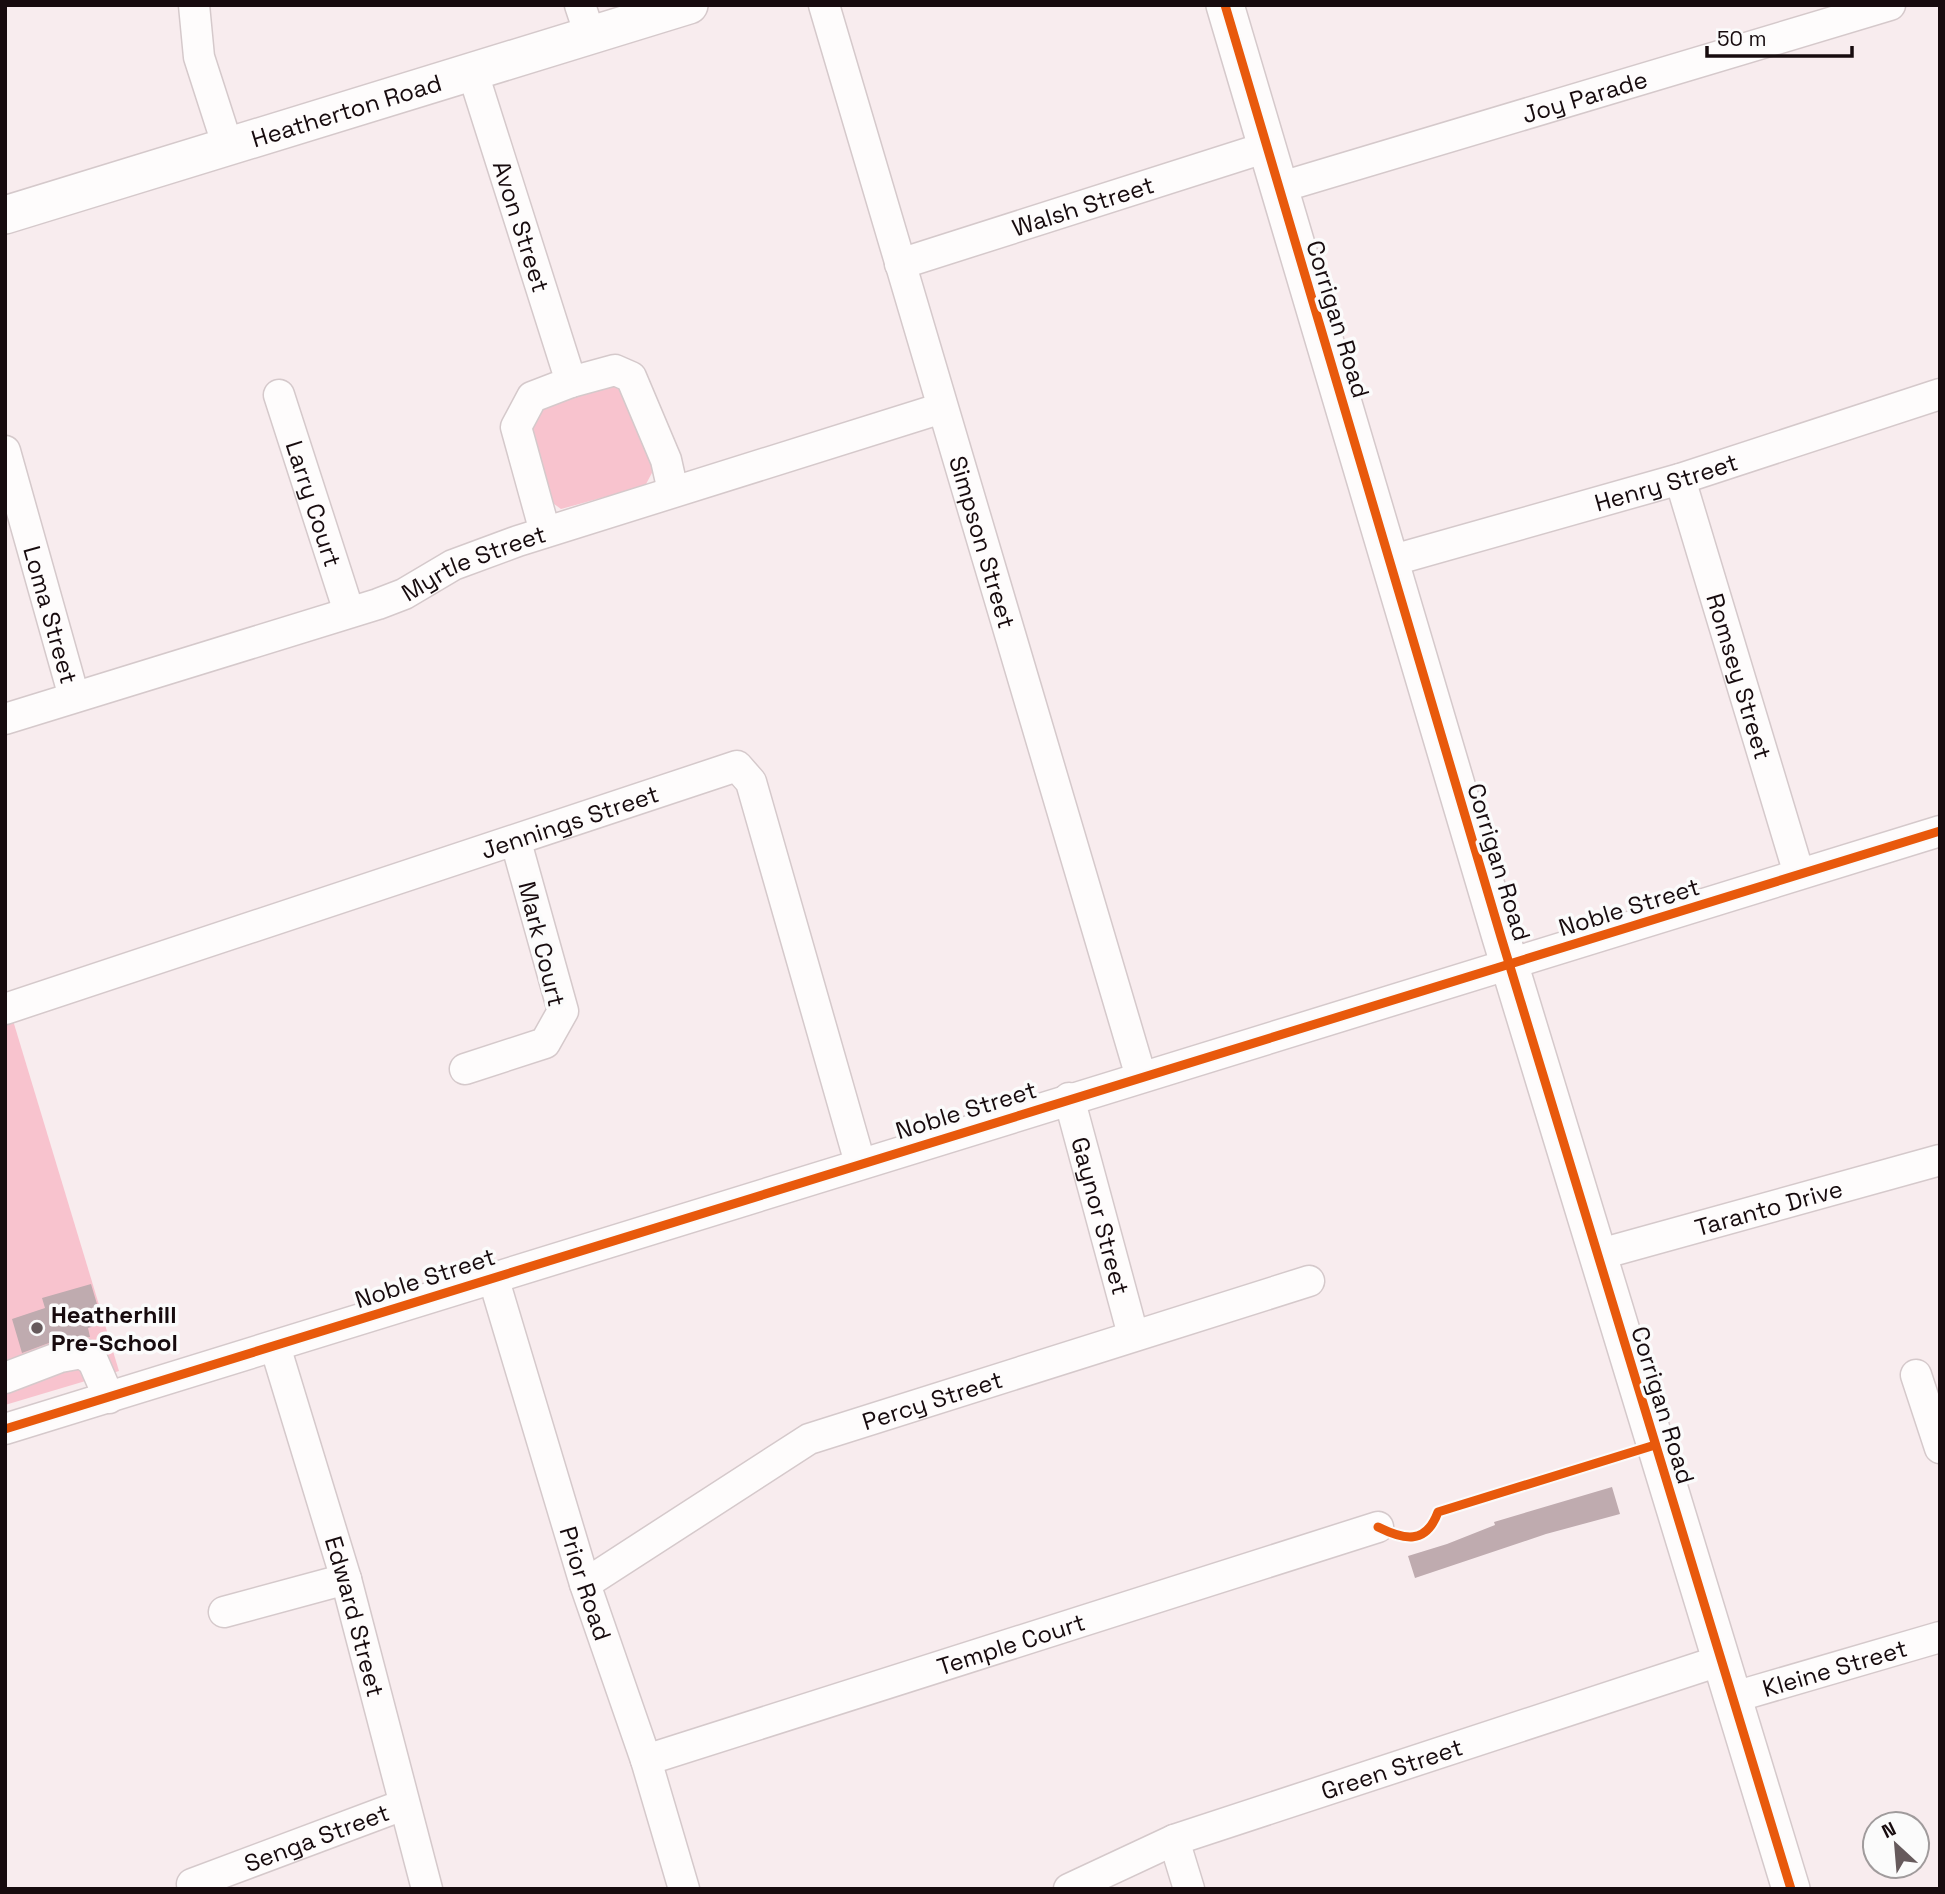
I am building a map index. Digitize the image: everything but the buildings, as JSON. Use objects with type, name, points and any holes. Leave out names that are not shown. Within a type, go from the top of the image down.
[{"type":"main road","name":"Heatherton Road","points":[[5,215],[472,70],[585,20],[689,5]]},
{"type":"main road","name":"Corrigan Road","points":[[1226,5],[1278,188],[1597,1255],[1719,1661],[1791,1889]]},
{"type":"street","points":[[194,5],[199,57],[228,147]]},
{"type":"street","name":"Simpson Street","points":[[824,5],[1142,1077]]},
{"type":"street","name":"Joy Parade","points":[[1278,188],[1890,5]]},
{"type":"street","name":"Avon Street","points":[[472,70],[571,382]]},
{"type":"street","name":"Walsh Street","points":[[900,264],[1267,147]]},
{"type":"street","points":[[545,532],[516,427],[532,397],[571,382],[615,370],[631,377],[666,460],[673,491]]},
{"type":"street","name":"Henry Street","points":[[1390,561],[1680,479],[1940,394]]},
{"type":"street","name":"Larry Court","points":[[279,395],[349,612]]},
{"type":"street","name":"Myrtle Street","points":[[5,719],[404,594],[453,565],[545,532],[942,408]]},
{"type":"street","name":"Loma Street","points":[[5,451],[74,697]]},
{"type":"street","name":"Romsey Street","points":[[1680,479],[1799,874]]},
{"type":"street","name":"Jennings Street","points":[[5,1009],[516,842],[737,766],[751,782],[860,1163]]},
{"type":"street","name":"Noble Street","points":[[6,1427],[108,1398],[1479,971],[1510,964],[1940,831]]},
{"type":"street","name":"Mark Court","points":[[465,1069],[545,1043],[563,1011],[516,842]]},
{"type":"street","name":"Gaynor Street","points":[[1069,1098],[1133,1335]]},
{"type":"street","name":"Taranto Drive","points":[[1597,1255],[1940,1160]]},
{"type":"street","name":"Prior Road","points":[[493,1277],[585,1584],[646,1760],[684,1889]]},
{"type":"street","name":"Percy Street","points":[[585,1584],[809,1439],[1309,1281]]},
{"type":"street","name":"Edward Street","points":[[275,1346],[346,1579],[427,1889]]},
{"type":"street","points":[[5,1378],[47,1361],[82,1353],[93,1361],[108,1398]]},
{"type":"street","points":[[1916,1375],[1940,1448]]},
{"type":"street","name":"Temple Court","points":[[646,1760],[1378,1527]]},
{"type":"street","points":[[223,1612],[346,1579]]},
{"type":"street","name":"Kleine Street","points":[[1731,1698],[1940,1637]]},
{"type":"street","name":"Green Street","points":[[1069,1889],[1174,1840],[1719,1661]]},
{"type":"street","name":"Senga Street","points":[[191,1884],[403,1805]]},
{"type":"street","points":[[1174,1840],[1189,1889]]},
{"type":"shaded area","points":[[612,385],[632,397],[654,469],[645,486],[561,509],[550,501],[531,428],[541,406]]},
{"type":"shaded area","points":[[5,994],[119,1371],[5,1405]]},
{"type":"cycle path","points":[[1225,5],[1501,937],[1791,1889]]},
{"type":"cycle path","points":[[5,1429],[1940,831]]},
{"type":"cycle path","points":[[1378,1527],[1405,1537],[1421,1535],[1433,1523],[1438,1512],[1655,1445]]},
{"type":"place","name":"Heatherhill Pre-School","points":[[37,1328]]}]
